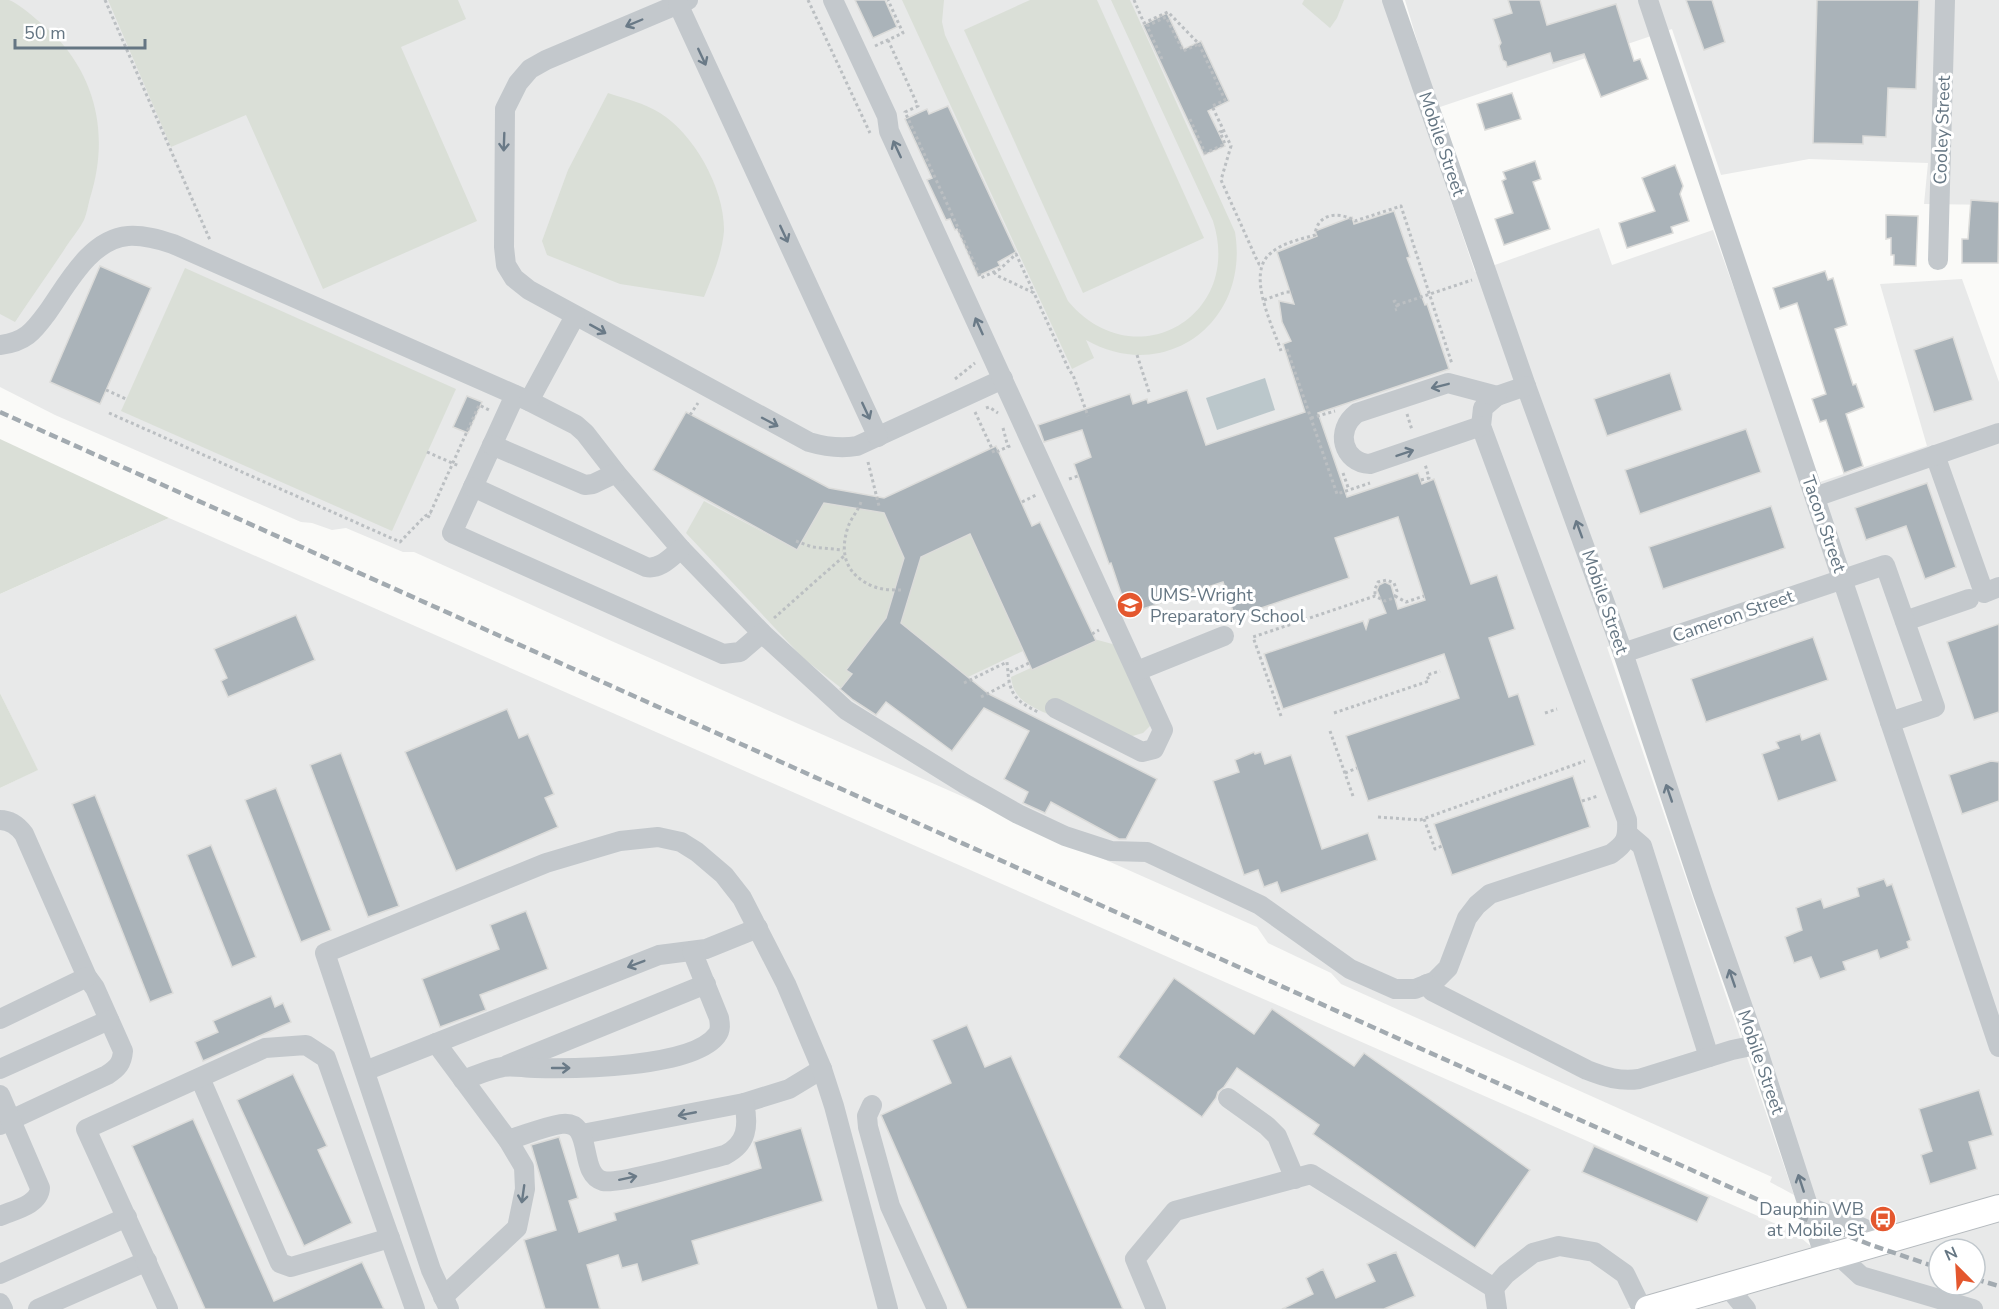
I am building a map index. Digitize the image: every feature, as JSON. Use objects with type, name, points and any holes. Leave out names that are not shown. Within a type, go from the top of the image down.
[{"type":"main road","points":[[1648,1309],[1702,1302],[1728,1287],[1999,1208]]},
{"type":"street","points":[[833,0],[887,116],[889,131],[1163,730],[1154,749],[1142,752],[1056,708]]},
{"type":"street","name":"Mobile Street","points":[[1392,0],[1526,386],[1623,653],[1809,1207],[1832,1257]]},
{"type":"street","name":"Tacon Street","points":[[1648,0],[1999,1047]]},
{"type":"street","name":"Cooley Street","points":[[1938,260],[1945,0]]},
{"type":"street","points":[[878,437],[683,2],[546,60],[530,69],[518,83],[505,109],[504,236],[506,265],[514,278],[529,290],[809,442],[826,447],[857,446],[878,437],[1003,379]]},
{"type":"street","points":[[0,345],[11,344],[32,333],[94,251],[116,239],[127,236],[152,237],[173,244],[522,398],[576,425],[681,549],[765,628],[846,710],[1018,814],[1065,836],[1111,851],[1147,852],[1260,905],[1350,969],[1395,989],[1414,988],[1435,981],[1448,968],[1467,918],[1490,894],[1611,854],[1623,845],[1628,834],[1627,820],[1481,426],[1483,408],[1497,396],[1526,386]]},
{"type":"street","points":[[575,316],[492,445],[452,532],[723,654],[740,652],[765,628]]},
{"type":"street","points":[[1481,426],[1421,456],[1370,464],[1365,464],[1355,458],[1346,448],[1343,429],[1351,417],[1357,413],[1448,383],[1497,396]]},
{"type":"street","points":[[1815,497],[1999,433]]},
{"type":"street","points":[[492,445],[585,485],[593,484],[615,473]]},
{"type":"street","points":[[1935,455],[1984,593],[1999,587]]},
{"type":"street","points":[[473,487],[646,567],[653,568],[662,564],[681,549]]},
{"type":"street","name":"Cameron Street","points":[[1623,653],[1885,565],[1905,621]]},
{"type":"street","points":[[1890,722],[1935,707],[1905,621],[1969,599]]},
{"type":"street","points":[[1137,671],[1224,636]]},
{"type":"street","points":[[0,820],[17,825],[24,834],[87,977],[95,988],[123,1051],[122,1060],[116,1069],[107,1075],[6,1122]]},
{"type":"street","points":[[1628,834],[1642,846],[1709,1057]]},
{"type":"street","points":[[436,1043],[508,1140],[524,1167],[525,1190],[517,1228],[446,1303],[431,1270],[325,953],[546,863],[620,841],[658,837],[681,842],[698,852],[724,875],[742,898],[786,984],[822,1069],[888,1309]]},
{"type":"street","points":[[365,1071],[659,955],[706,949],[758,928]]},
{"type":"street","points":[[501,1067],[572,1068],[659,1060],[687,1054],[711,1041],[718,1035],[719,1018],[692,951]]},
{"type":"street","points":[[0,1019],[87,977]]},
{"type":"street","points":[[463,1080],[501,1067],[706,984]]},
{"type":"street","points":[[1427,984],[1432,991],[1587,1070],[1625,1081],[1756,1045]]},
{"type":"street","points":[[0,1069],[109,1020]]},
{"type":"street","points":[[168,1309],[86,1129],[265,1048],[306,1046],[326,1058],[415,1309]]},
{"type":"street","points":[[582,1134],[744,1103],[789,1089],[822,1069]]},
{"type":"street","points":[[200,1078],[280,1263],[291,1267],[390,1238]]},
{"type":"street","points":[[0,1095],[6,1122],[40,1188],[40,1195],[34,1201],[0,1216]]},
{"type":"street","points":[[1228,1098],[1268,1126],[1277,1136],[1294,1179]]},
{"type":"street","points":[[508,1140],[563,1124],[573,1126],[582,1134],[591,1171],[596,1177],[604,1182],[622,1180],[714,1158],[736,1149],[746,1130],[744,1103]]},
{"type":"street","points":[[872,1105],[867,1116],[868,1127],[890,1206],[937,1309]]},
{"type":"street","points":[[1156,1309],[1135,1259],[1175,1211],[1311,1174],[1494,1288]]},
{"type":"street","points":[[1809,1207],[1863,1228],[1881,1242]]},
{"type":"street","points":[[0,1274],[127,1217]]},
{"type":"street","points":[[1497,1309],[1494,1288],[1506,1274],[1533,1253],[1559,1246],[1594,1252],[1625,1274],[1642,1309]]},
{"type":"street","points":[[1832,1257],[1861,1276],[1910,1300],[1973,1309]]},
{"type":"street","points":[[38,1309],[147,1261]]},
{"type":"street","points":[[1728,1287],[1746,1309]]},
{"type":"street","points":[[0,1303],[3,1309]]},
{"type":"path","points":[[105,0],[214,250]]},
{"type":"path","points":[[1134,0],[1144,23],[1168,12],[1198,44],[1225,100],[1212,106],[1231,147],[1221,180],[1256,258],[1262,265]]},
{"type":"path","points":[[890,1],[903,33],[888,40],[918,106],[905,112],[981,278],[1000,269],[1016,254],[1073,375],[1088,416]]},
{"type":"path","points":[[1162,59],[1147,26],[1166,17],[1183,51],[1198,44]]},
{"type":"path","points":[[1190,118],[1205,153],[1226,144],[1220,132],[1224,131]]},
{"type":"path","points":[[1281,351],[1260,287],[1265,258],[1274,250],[1315,235],[1315,229],[1319,223],[1330,216],[1341,214],[1355,221],[1401,206],[1430,294],[1435,321],[1454,371]]},
{"type":"path","points":[[994,272],[1034,293]]},
{"type":"path","points":[[1393,302],[1395,301],[1396,307],[1477,278]]},
{"type":"path","points":[[1264,300],[1286,292],[1293,292]]},
{"type":"path","points":[[1287,349],[1337,494]]},
{"type":"path","points":[[1137,355],[1150,395]]},
{"type":"path","points":[[106,390],[126,399]]},
{"type":"path","points":[[1401,399],[1429,478],[1421,480]]},
{"type":"path","points":[[690,414],[697,403],[707,408]]},
{"type":"path","points":[[428,518],[479,405],[496,413]]},
{"type":"path","points":[[989,407],[999,414]]},
{"type":"path","points":[[975,412],[994,453],[1008,447]]},
{"type":"path","points":[[109,413],[399,542],[425,516],[431,513]]},
{"type":"path","points":[[428,452],[459,466]]},
{"type":"path","points":[[1421,456],[1436,460]]},
{"type":"path","points":[[868,460],[879,506]]},
{"type":"path","points":[[1066,480],[1078,476]]},
{"type":"path","points":[[1022,502],[1043,492]]},
{"type":"path","points":[[861,502],[849,523],[843,550],[844,556],[851,570],[867,583],[882,589],[903,590]]},
{"type":"path","points":[[796,541],[812,547],[843,550]]},
{"type":"path","points":[[765,628],[844,556]]},
{"type":"path","points":[[1281,716],[1253,637],[1375,596],[1385,601],[1394,598],[1397,591],[1394,583],[1387,580],[1378,582],[1374,590],[1375,596]]},
{"type":"path","points":[[1395,596],[1406,602],[1424,596]]},
{"type":"path","points":[[964,683],[1007,662],[1008,673]]},
{"type":"path","points":[[1334,714],[1429,681],[1427,675],[1440,671]]},
{"type":"path","points":[[981,697],[1009,682]]},
{"type":"path","points":[[1545,713],[1557,709]]},
{"type":"path","points":[[1330,730],[1354,799]]},
{"type":"path","points":[[1378,817],[1424,819],[1590,760]]},
{"type":"path","points":[[1345,773],[1358,768]]},
{"type":"path","points":[[1582,801],[1603,794]]},
{"type":"path","points":[[1424,819],[1435,849],[1442,846]]},
{"type":"shaded area","name":"UMS-Wright Preparatory School","points":[[0,0],[1383,0],[1475,272],[1599,228],[1612,265],[1713,230],[1805,487],[1927,446],[1880,284],[1962,279],[1999,382],[1999,1309],[1699,1309],[1836,1268],[1625,641],[1607,647],[1794,1195],[1770,1182],[1772,1177],[1341,984],[1331,973],[1268,943],[1257,927],[414,552],[403,552],[346,528],[332,530],[301,522],[55,415],[0,387]]},
{"type":"shaded area","points":[[0,0],[14,2],[28,12],[59,40],[73,57],[91,95],[99,135],[95,177],[84,220],[15,322],[0,314]]},
{"type":"shaded area","points":[[108,0],[458,0],[466,19],[401,47],[477,221],[323,289],[246,115],[171,147]]},
{"type":"shaded area","points":[[902,0],[944,0],[942,22],[945,35],[1068,301],[1094,324],[1122,335],[1151,336],[1176,327],[1198,310],[1213,285],[1218,255],[1213,221],[1111,0],[1130,0],[1235,232],[1236,264],[1229,293],[1216,318],[1196,337],[1172,349],[1145,355],[1116,352],[1086,340],[1094,358],[1072,369]]},
{"type":"shaded area","points":[[1030,0],[1097,0],[1204,238],[1083,293],[964,30]]},
{"type":"shaded area","points":[[1304,0],[1344,0],[1330,28],[1302,4]]},
{"type":"shaded area","points":[[1405,0],[1999,0],[1999,205],[1924,204],[1928,163],[1809,159],[1721,175],[1672,29],[1437,108]]},
{"type":"shaded area","points":[[608,93],[648,106],[673,122],[695,148],[713,181],[723,215],[724,231],[714,273],[704,297],[620,284],[547,255],[542,241],[568,170]]},
{"type":"shaded area","points":[[185,268],[456,389],[392,531],[121,411]]},
{"type":"shaded area","points":[[1265,378],[1275,410],[1217,430],[1206,398]]},
{"type":"shaded area","points":[[0,439],[169,518],[0,594]]},
{"type":"shaded area","points":[[704,501],[797,550],[824,503],[884,513],[904,558],[886,618],[847,670],[852,674],[841,688],[803,658],[686,533]]},
{"type":"shaded area","points":[[169,518],[1794,1232],[1825,1258],[1626,1309],[0,1309],[0,788],[37,770],[0,693],[0,594]]},
{"type":"shaded area","points":[[970,534],[1023,651],[968,677],[901,623],[920,557]]},
{"type":"shaded area","points":[[1094,639],[1116,645],[1150,722],[1150,726],[1143,733],[1129,737],[1056,717],[1030,705],[1020,698],[1015,690],[1011,677]]},
{"type":"shaded area","points":[[0,693],[38,770],[0,788]]},
{"type":"building","points":[[855,0],[885,0],[897,27],[873,38]]},
{"type":"building","points":[[1508,0],[1540,0],[1547,25],[1616,4],[1634,61],[1640,59],[1648,79],[1601,97],[1584,54],[1553,63],[1550,53],[1507,67],[1503,60],[1499,46],[1501,43],[1493,19],[1512,13]]},
{"type":"building","points":[[1686,0],[1712,0],[1725,42],[1704,50]]},
{"type":"building","points":[[1817,0],[1919,0],[1916,89],[1888,88],[1886,137],[1863,136],[1863,144],[1813,143]]},
{"type":"building","points":[[1167,13],[1184,49],[1201,41],[1229,101],[1208,111],[1225,146],[1204,155],[1143,25]]},
{"type":"building","points":[[1512,93],[1521,119],[1485,130],[1477,104]]},
{"type":"building","points":[[948,106],[1016,252],[998,262],[1000,266],[978,276],[957,229],[955,230],[950,219],[946,220],[927,180],[932,178],[905,119],[927,109],[929,114]]},
{"type":"building","points":[[1535,161],[1541,179],[1533,182],[1550,229],[1504,245],[1495,219],[1513,213],[1502,181],[1506,179],[1503,172]]},
{"type":"building","points":[[1675,165],[1683,186],[1680,194],[1689,221],[1671,227],[1673,233],[1627,248],[1619,223],[1655,211],[1642,178]]},
{"type":"building","points":[[1971,200],[1999,202],[1998,263],[1962,263],[1962,239],[1968,239]]},
{"type":"building","points":[[1394,211],[1410,257],[1407,258],[1425,305],[1427,304],[1449,369],[1318,413],[1347,497],[1418,473],[1422,484],[1434,479],[1471,584],[1497,575],[1515,629],[1489,638],[1509,697],[1518,694],[1535,745],[1368,801],[1346,736],[1459,698],[1444,654],[1283,709],[1264,654],[1363,621],[1366,629],[1369,619],[1386,613],[1377,590],[1379,585],[1385,582],[1391,585],[1398,609],[1425,600],[1398,517],[1335,538],[1349,578],[1235,617],[1223,582],[1128,614],[1074,464],[1091,457],[1082,430],[1044,442],[1038,425],[1130,394],[1133,404],[1147,399],[1148,403],[1187,390],[1206,445],[1305,412],[1283,344],[1291,341],[1282,322],[1279,301],[1294,304],[1277,252],[1317,236],[1315,231],[1352,217],[1354,224]]},
{"type":"building","points":[[1886,215],[1918,216],[1916,266],[1894,265],[1894,255],[1891,255],[1891,238],[1886,239]]},
{"type":"building","points":[[100,266],[151,288],[100,404],[50,382]]},
{"type":"building","points":[[1825,271],[1828,280],[1833,278],[1847,325],[1835,329],[1853,385],[1856,384],[1864,407],[1846,414],[1863,466],[1844,473],[1826,420],[1820,422],[1812,399],[1826,394],[1797,303],[1780,309],[1773,288]]},
{"type":"building","points":[[1953,337],[1973,400],[1934,412],[1914,350]]},
{"type":"building","points":[[1670,373],[1682,410],[1607,436],[1594,399]]},
{"type":"building","points":[[467,396],[482,402],[468,433],[453,427]]},
{"type":"building","points":[[686,412],[829,488],[884,498],[996,446],[1032,526],[1040,522],[1096,641],[1032,670],[970,534],[921,557],[901,623],[989,694],[1157,779],[1126,839],[1119,839],[1051,802],[1045,813],[1023,803],[1028,792],[1004,779],[1029,731],[984,708],[952,751],[886,702],[876,715],[840,689],[852,674],[846,670],[886,618],[904,558],[884,513],[824,503],[797,550],[653,470]]},
{"type":"building","points":[[1746,429],[1761,472],[1640,514],[1625,470]]},
{"type":"building","points":[[1927,483],[1956,567],[1925,579],[1906,526],[1866,540],[1855,508]]},
{"type":"building","points":[[1771,506],[1785,548],[1663,589],[1649,547]]},
{"type":"building","points":[[296,615],[315,660],[228,697],[221,681],[227,678],[214,649]]},
{"type":"building","points":[[1999,624],[1999,712],[1974,720],[1947,642]]},
{"type":"building","points":[[1813,637],[1828,680],[1706,722],[1691,679]]},
{"type":"building","points":[[507,709],[519,738],[528,734],[554,794],[545,798],[558,827],[456,871],[405,752]]},
{"type":"building","points":[[1820,733],[1837,781],[1778,801],[1762,754],[1779,748],[1776,742],[1800,734],[1802,740]]},
{"type":"building","points":[[1254,752],[1255,754],[1261,752],[1265,764],[1291,755],[1322,849],[1368,833],[1377,860],[1281,893],[1277,882],[1264,887],[1258,870],[1244,875],[1213,781],[1239,772],[1235,760]]},
{"type":"building","points":[[341,753],[399,906],[368,917],[310,765]]},
{"type":"building","points":[[1991,761],[1999,762],[1999,801],[1962,814],[1949,775]]},
{"type":"building","points":[[1573,776],[1590,827],[1452,875],[1434,824]]},
{"type":"building","points":[[276,788],[331,930],[301,942],[245,800]]},
{"type":"building","points":[[95,795],[173,993],[150,1002],[72,804]]},
{"type":"building","points":[[211,845],[256,957],[232,967],[187,855]]},
{"type":"building","points":[[1884,879],[1887,886],[1892,884],[1911,940],[1907,942],[1909,948],[1880,959],[1877,950],[1843,962],[1846,970],[1820,979],[1811,957],[1794,963],[1785,937],[1802,930],[1796,908],[1821,899],[1824,908],[1859,896],[1857,888]]},
{"type":"building","points":[[526,911],[548,969],[480,995],[486,1010],[440,1027],[422,979],[499,949],[490,925]]},
{"type":"building","points":[[1174,978],[1254,1034],[1272,1009],[1354,1066],[1364,1053],[1530,1170],[1475,1248],[1313,1134],[1319,1125],[1237,1068],[1202,1117],[1118,1057]]},
{"type":"building","points":[[271,996],[275,1007],[283,1003],[291,1022],[203,1061],[195,1042],[218,1032],[213,1021]]},
{"type":"building","points":[[967,1025],[985,1067],[1011,1056],[1123,1309],[967,1309],[881,1115],[951,1083],[932,1040]]},
{"type":"building","points":[[293,1074],[327,1146],[318,1150],[352,1223],[304,1246],[237,1100]]},
{"type":"building","points":[[1979,1090],[1993,1135],[1969,1142],[1977,1169],[1930,1184],[1921,1155],[1932,1151],[1919,1109]]},
{"type":"building","points":[[193,1119],[274,1301],[362,1262],[384,1309],[205,1309],[132,1146]]},
{"type":"building","points":[[801,1128],[823,1201],[692,1241],[699,1264],[642,1282],[637,1264],[622,1268],[618,1255],[587,1265],[600,1309],[545,1309],[524,1240],[556,1230],[531,1145],[559,1137],[578,1198],[569,1201],[579,1232],[616,1220],[614,1213],[761,1168],[754,1142]]},
{"type":"building","points":[[1594,1146],[1709,1197],[1697,1222],[1582,1172]]},
{"type":"building","points":[[1396,1252],[1415,1296],[1384,1309],[1282,1309],[1313,1294],[1306,1278],[1323,1269],[1336,1298],[1375,1281],[1367,1264]]},
{"type":"railway","points":[[0,412],[1772,1206],[1871,1245],[1927,1264]]},
{"type":"railway","points":[[1987,1282],[1999,1286]]},
{"type":"place","name":"UMS-Wright Preparatory School","points":[[1130,605]]},
{"type":"place","name":"Dauphin WB at Mobile St","points":[[1883,1219]]}]
